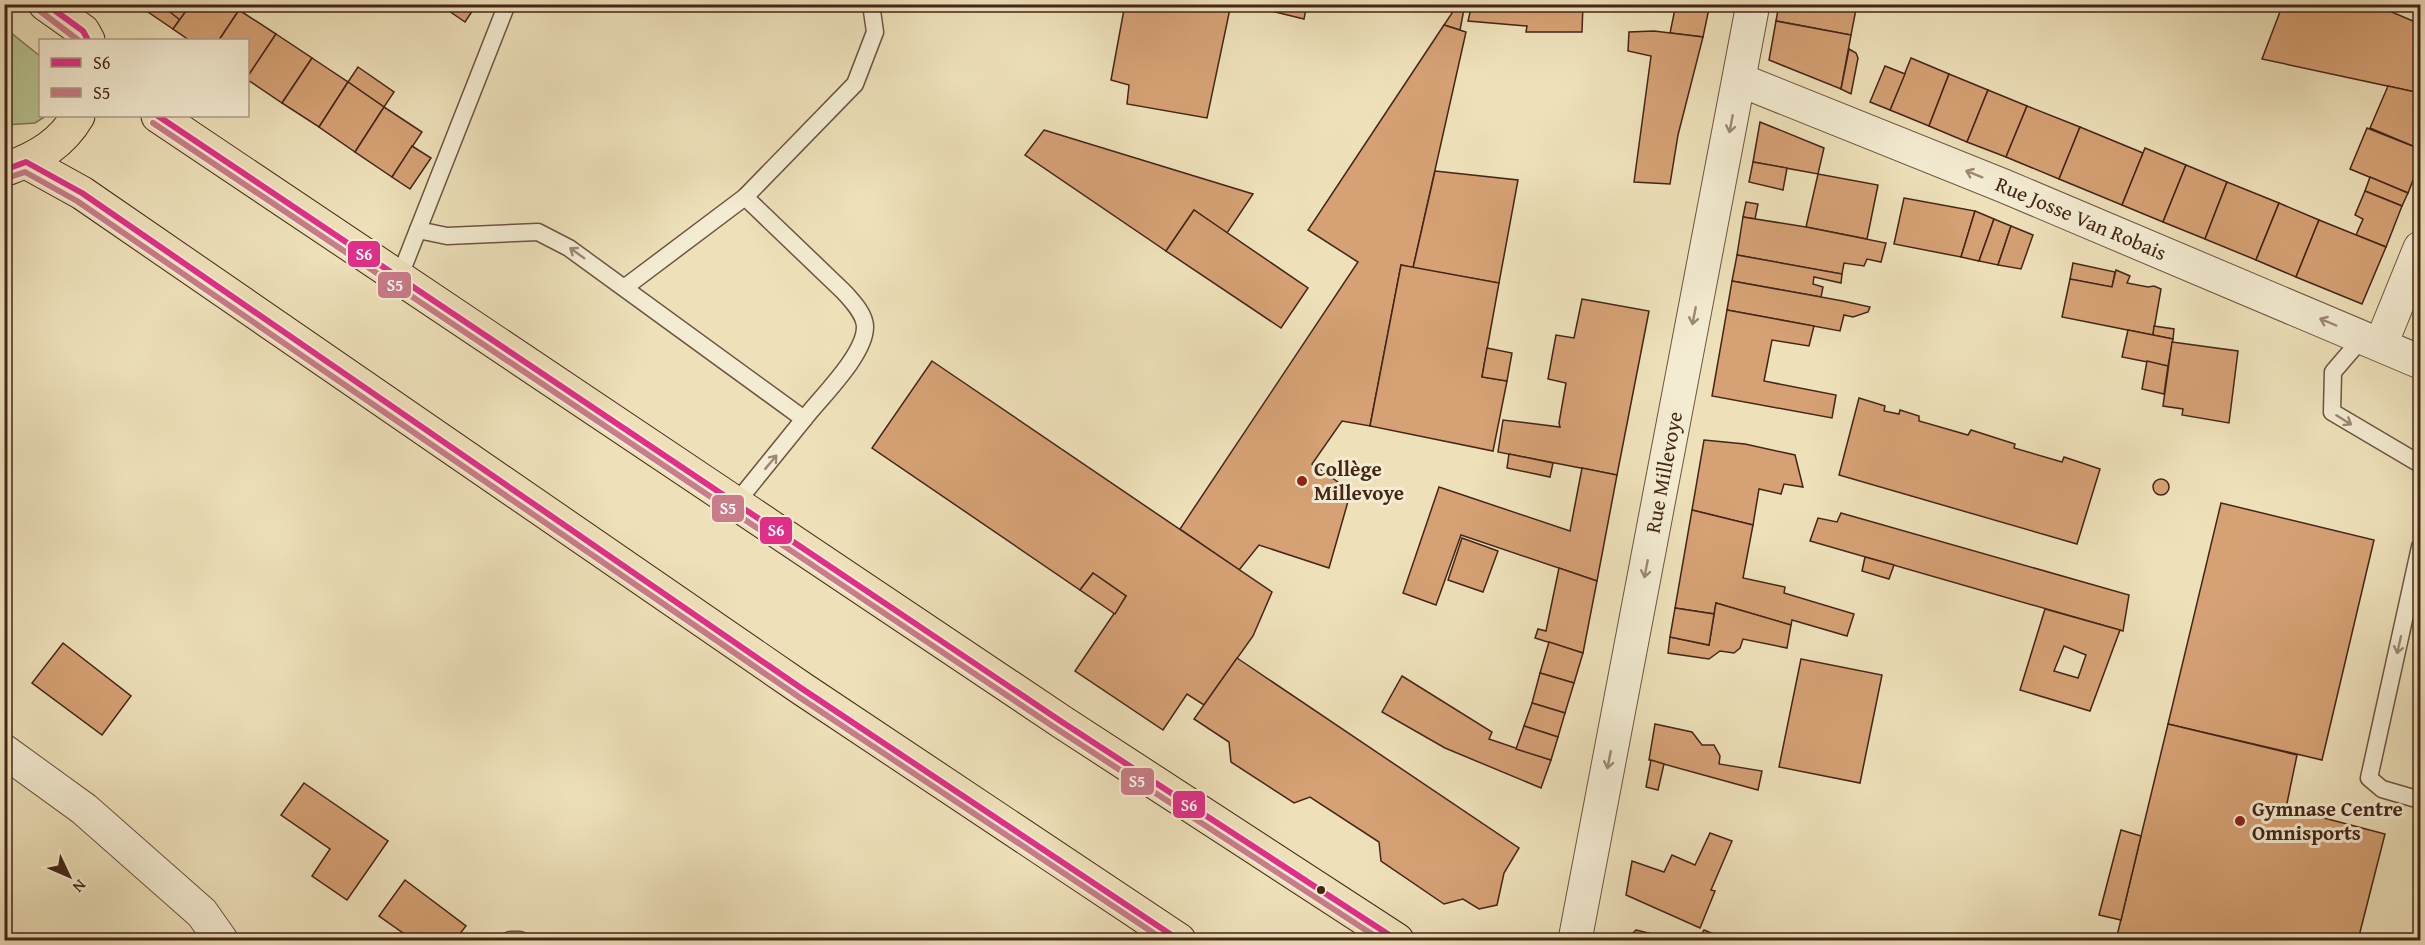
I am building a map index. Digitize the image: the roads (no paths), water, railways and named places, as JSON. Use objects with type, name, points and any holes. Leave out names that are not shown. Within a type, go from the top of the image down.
[{"type":"main road","points":[[45,4],[84,25]]},
{"type":"main road","points":[[15,166],[52,147],[67,133],[77,117]]},
{"type":"main road","points":[[159,117],[1062,722],[1397,940]]},
{"type":"main road","points":[[15,166],[82,193],[801,688],[1179,940]]},
{"type":"street","name":"Rue Millevoye","points":[[1575,940],[1753,4]]},
{"type":"street","name":"Rue Josse Van Robais","points":[[1740,80],[2004,186],[2421,362]]},
{"type":"street","points":[[2372,341],[2421,248]]},
{"type":"street","points":[[4,751],[84,809],[202,913],[221,940]]},
{"type":"lane","points":[[399,278],[507,4]]},
{"type":"lane","points":[[624,288],[745,197],[855,84],[875,32],[871,4]]},
{"type":"lane","points":[[736,503],[858,352],[865,327],[857,307],[844,292],[745,197]]},
{"type":"lane","points":[[418,231],[447,236],[538,232],[569,248],[804,419]]},
{"type":"lane","points":[[2372,341],[2333,372],[2332,412],[2421,464]]},
{"type":"lane","points":[[2421,547],[2369,778],[2382,789],[2421,800]]},
{"type":"lane","points":[[510,940],[520,940]]},
{"type":"place","name":"Collège Millevoye","points":[[1302,481]]},
{"type":"place","name":"Gymnase Centre Omnisports","points":[[2240,821]]}]
